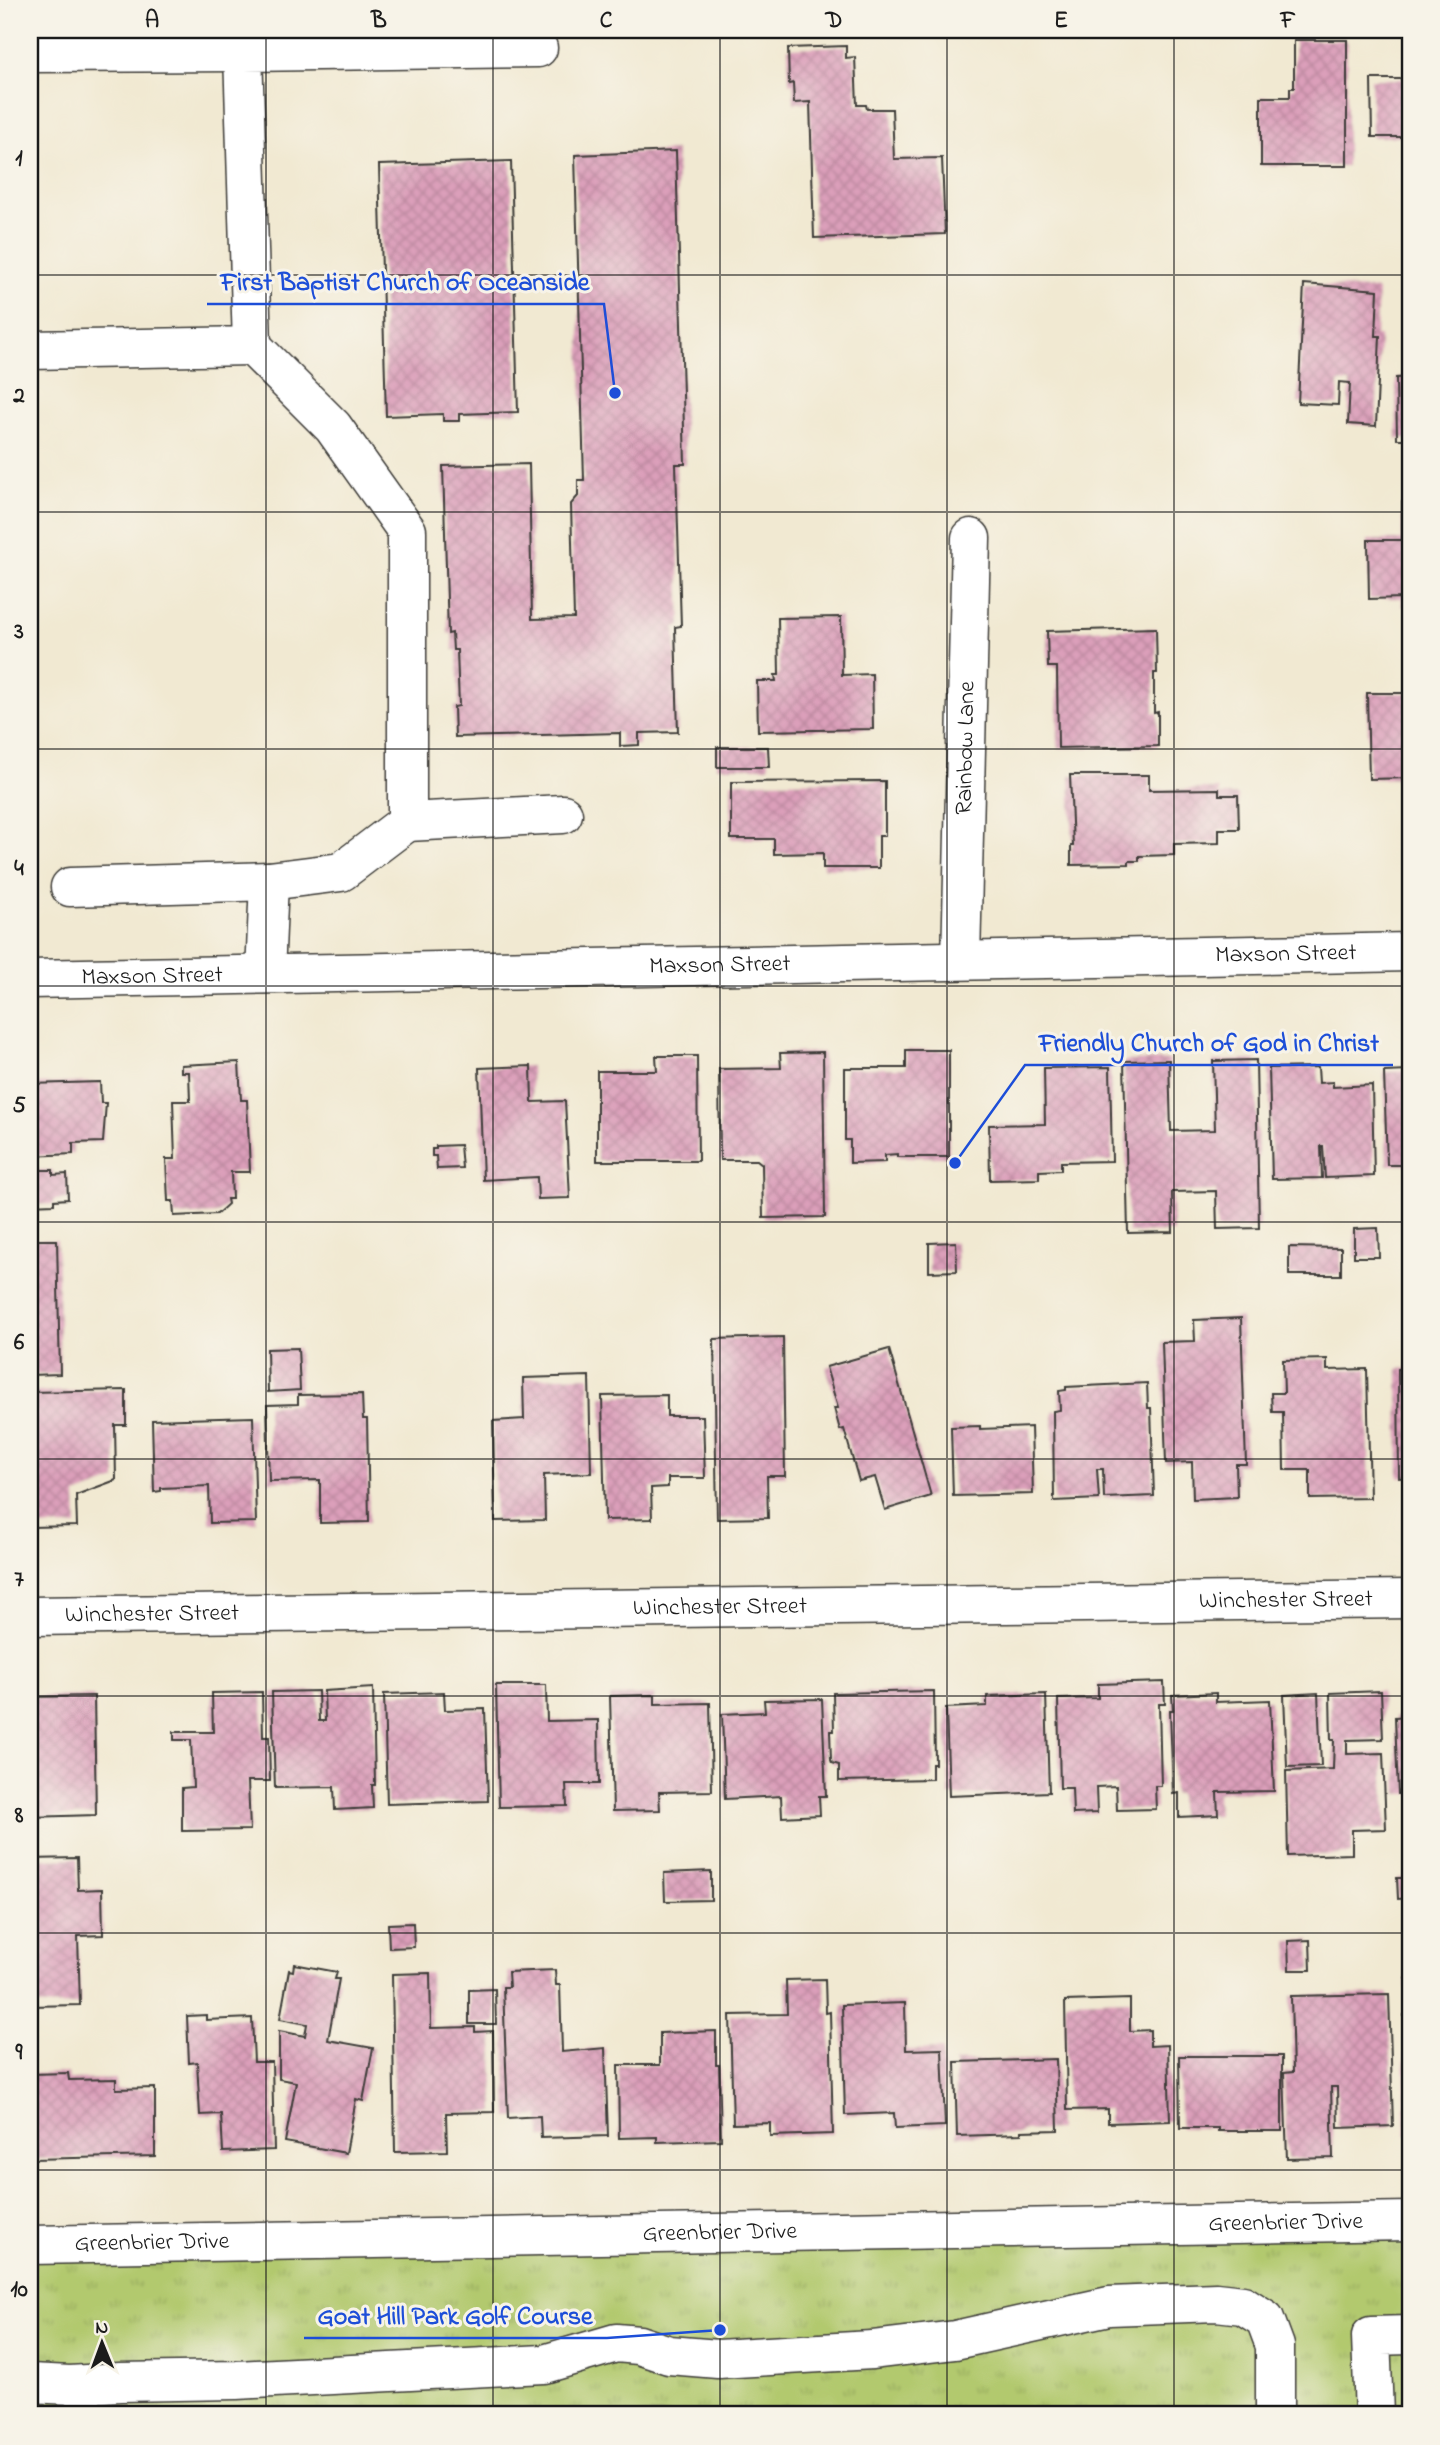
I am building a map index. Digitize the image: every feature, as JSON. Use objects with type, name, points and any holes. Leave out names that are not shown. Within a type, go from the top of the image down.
[{"type":"street","points":[[30,53],[538,48]]},
{"type":"street","points":[[243,52],[252,346],[334,427],[407,531],[407,822]]},
{"type":"street","points":[[30,350],[252,346]]},
{"type":"street","name":"Rainbow Lane","points":[[961,960],[971,538]]},
{"type":"street","points":[[70,887],[269,881],[341,872],[407,822],[564,814]]},
{"type":"street","points":[[265,974],[269,881]]},
{"type":"street","name":"Maxson Street","points":[[30,979],[1410,952]]},
{"type":"street","name":"Winchester Street","points":[[30,1616],[1410,1598]]},
{"type":"street","name":"Greenbrier Drive","points":[[30,2245],[1410,2221]]},
{"type":"street","points":[[30,2383],[70,2385],[223,2381],[544,2364],[616,2343],[639,2345],[669,2354],[718,2359],[860,2351],[955,2340],[1109,2306],[1216,2302],[1243,2305],[1265,2319],[1275,2346],[1275,2415]]},
{"type":"street","points":[[1374,2415],[1371,2336],[1410,2334]]},
{"type":"green space","points":[[1410,2220],[1410,2415],[30,2415],[30,2244]]},
{"type":"building","points":[[1294,40],[1347,40],[1347,166],[1261,166],[1261,97],[1290,97],[1290,88],[1294,88]]},
{"type":"building","points":[[846,46],[846,58],[855,57],[857,105],[866,105],[867,109],[892,109],[894,159],[942,158],[945,234],[814,238],[810,102],[794,103],[793,83],[789,84],[788,48]]},
{"type":"building","points":[[1371,79],[1410,79],[1410,137],[1372,137]]},
{"type":"building","points":[[676,151],[685,464],[676,464],[681,626],[675,627],[678,732],[639,733],[639,745],[620,746],[620,733],[455,737],[454,707],[459,706],[457,650],[453,650],[452,633],[448,634],[443,466],[529,464],[532,619],[574,618],[571,504],[578,496],[578,480],[584,480],[575,155]]},
{"type":"building","points":[[511,161],[518,412],[459,414],[459,421],[443,421],[443,414],[386,416],[379,165]]},
{"type":"building","points":[[1304,284],[1378,290],[1376,336],[1380,336],[1376,426],[1348,424],[1350,383],[1339,382],[1338,405],[1298,403]]},
{"type":"building","points":[[1410,377],[1410,439],[1397,439],[1396,378]]},
{"type":"building","points":[[1402,502],[1410,502],[1410,606],[1402,606],[1402,598],[1369,599],[1368,540],[1402,540]]},
{"type":"building","points":[[841,617],[842,675],[872,674],[873,729],[758,731],[757,681],[776,681],[775,675],[779,675],[778,618]]},
{"type":"building","points":[[1156,628],[1154,713],[1158,712],[1158,746],[1058,748],[1057,667],[1048,667],[1047,631]]},
{"type":"building","points":[[1367,693],[1410,693],[1410,778],[1369,779]]},
{"type":"building","points":[[717,747],[768,747],[769,767],[717,767]]},
{"type":"building","points":[[1070,775],[1149,775],[1149,790],[1219,789],[1219,795],[1238,795],[1239,829],[1219,829],[1219,843],[1174,844],[1174,855],[1139,856],[1139,861],[1129,861],[1129,864],[1071,865],[1073,846]]},
{"type":"building","points":[[885,781],[885,836],[879,836],[879,868],[823,868],[823,853],[774,854],[774,839],[731,839],[731,782]]},
{"type":"building","points":[[906,1050],[949,1050],[949,1157],[897,1157],[897,1154],[885,1155],[885,1162],[850,1163],[850,1140],[845,1140],[845,1068],[906,1068]]},
{"type":"building","points":[[823,1052],[825,1217],[763,1218],[762,1164],[757,1160],[720,1160],[719,1069],[781,1068],[780,1053]]},
{"type":"building","points":[[656,1056],[697,1056],[698,1161],[597,1161],[597,1071],[657,1071]]},
{"type":"building","points":[[1169,1060],[1171,1131],[1215,1130],[1213,1061],[1256,1060],[1259,1228],[1217,1229],[1216,1191],[1172,1192],[1173,1232],[1128,1233],[1124,1061]]},
{"type":"building","points":[[239,1062],[241,1100],[247,1100],[250,1172],[231,1172],[232,1199],[227,1199],[228,1204],[217,1214],[174,1216],[173,1201],[168,1201],[166,1159],[175,1159],[173,1101],[190,1101],[189,1072],[181,1072],[181,1065]]},
{"type":"building","points":[[531,1066],[532,1102],[565,1101],[570,1198],[538,1199],[537,1177],[483,1180],[479,1068]]},
{"type":"building","points":[[1110,1067],[1112,1161],[1061,1162],[1061,1170],[1039,1171],[1039,1179],[990,1180],[989,1125],[1045,1124],[1044,1068]]},
{"type":"building","points":[[1318,1067],[1319,1083],[1333,1082],[1333,1087],[1372,1085],[1374,1176],[1325,1178],[1321,1146],[1322,1178],[1272,1179],[1269,1068]]},
{"type":"building","points":[[1410,1071],[1410,1165],[1387,1165],[1384,1072]]},
{"type":"building","points":[[100,1082],[101,1103],[106,1103],[103,1142],[73,1143],[73,1154],[31,1156],[30,1084]]},
{"type":"building","points":[[460,1145],[462,1168],[437,1169],[436,1156],[432,1156],[432,1149],[436,1149],[436,1146]]},
{"type":"building","points":[[30,1170],[53,1170],[53,1175],[67,1174],[68,1199],[54,1200],[54,1204],[30,1205]]},
{"type":"building","points":[[1378,1228],[1379,1257],[1354,1257],[1354,1229]]},
{"type":"building","points":[[30,1240],[57,1240],[60,1374],[30,1375]]},
{"type":"building","points":[[956,1242],[957,1271],[929,1272],[929,1243]]},
{"type":"building","points":[[1289,1247],[1341,1248],[1341,1275],[1289,1275]]},
{"type":"building","points":[[1241,1318],[1246,1464],[1236,1464],[1237,1497],[1193,1499],[1192,1462],[1166,1463],[1162,1342],[1195,1341],[1194,1320]]},
{"type":"building","points":[[783,1337],[785,1476],[767,1476],[768,1518],[717,1519],[714,1339]]},
{"type":"building","points":[[298,1348],[300,1390],[268,1392],[267,1349]]},
{"type":"building","points":[[889,1349],[931,1496],[885,1510],[875,1477],[859,1481],[844,1429],[840,1430],[834,1408],[838,1408],[826,1367]]},
{"type":"building","points":[[1327,1359],[1327,1370],[1367,1369],[1370,1498],[1310,1499],[1310,1470],[1284,1470],[1283,1412],[1272,1412],[1271,1393],[1284,1393],[1283,1360]]},
{"type":"building","points":[[1410,1368],[1410,1477],[1399,1478],[1398,1369]]},
{"type":"building","points":[[589,1376],[591,1473],[544,1475],[545,1520],[495,1521],[493,1421],[524,1419],[523,1378]]},
{"type":"building","points":[[1147,1383],[1148,1408],[1151,1408],[1154,1496],[1104,1498],[1103,1469],[1097,1469],[1099,1499],[1054,1501],[1053,1411],[1060,1410],[1059,1391],[1066,1390],[1066,1387]]},
{"type":"building","points":[[126,1390],[126,1425],[115,1425],[116,1480],[76,1495],[77,1526],[30,1527],[30,1392]]},
{"type":"building","points":[[362,1394],[363,1419],[367,1419],[369,1522],[320,1523],[320,1480],[269,1481],[267,1405],[298,1404],[298,1395]]},
{"type":"building","points":[[667,1395],[667,1416],[703,1416],[705,1478],[668,1478],[668,1487],[651,1488],[652,1519],[605,1520],[602,1396]]},
{"type":"building","points":[[253,1417],[256,1522],[210,1523],[209,1486],[161,1488],[161,1491],[154,1492],[152,1420]]},
{"type":"building","points":[[980,1426],[980,1429],[1031,1427],[1033,1494],[953,1496],[951,1427]]},
{"type":"building","points":[[1164,1682],[1165,1704],[1159,1704],[1161,1786],[1155,1786],[1156,1809],[1117,1810],[1116,1786],[1096,1787],[1097,1813],[1073,1814],[1072,1788],[1060,1788],[1058,1699],[1098,1698],[1098,1684]]},
{"type":"building","points":[[496,1685],[546,1685],[547,1721],[598,1720],[599,1784],[566,1784],[567,1806],[499,1807]]},
{"type":"building","points":[[373,1688],[373,1808],[335,1810],[334,1787],[275,1788],[272,1692],[318,1691],[319,1721],[325,1721],[324,1691]]},
{"type":"building","points":[[934,1691],[935,1764],[932,1764],[932,1779],[839,1781],[839,1765],[831,1760],[830,1731],[834,1731],[833,1693]]},
{"type":"building","points":[[1381,1691],[1383,1739],[1347,1740],[1347,1754],[1383,1753],[1386,1829],[1352,1830],[1352,1854],[1288,1856],[1286,1771],[1333,1769],[1334,1740],[1331,1740],[1330,1693]]},
{"type":"building","points":[[262,1692],[263,1737],[269,1737],[270,1781],[248,1781],[250,1830],[182,1831],[182,1788],[193,1787],[191,1740],[174,1740],[174,1732],[213,1732],[212,1693]]},
{"type":"building","points":[[444,1692],[445,1710],[485,1709],[488,1801],[387,1804],[384,1694]]},
{"type":"building","points":[[1216,1693],[1216,1702],[1270,1700],[1274,1791],[1217,1792],[1218,1815],[1179,1817],[1179,1793],[1173,1794],[1170,1710],[1173,1710],[1172,1695]]},
{"type":"building","points":[[1318,1693],[1321,1766],[1287,1767],[1284,1695]]},
{"type":"building","points":[[1046,1694],[1049,1792],[949,1796],[946,1708],[987,1706],[987,1696]]},
{"type":"building","points":[[655,1695],[655,1704],[710,1703],[712,1791],[659,1792],[660,1810],[613,1811],[610,1696]]},
{"type":"building","points":[[94,1696],[96,1815],[30,1817],[30,1697]]},
{"type":"building","points":[[822,1699],[826,1796],[819,1796],[820,1815],[782,1817],[781,1796],[725,1799],[722,1714],[765,1712],[764,1700]]},
{"type":"building","points":[[1410,1716],[1410,1794],[1398,1794],[1395,1717]]},
{"type":"building","points":[[77,1858],[78,1890],[102,1889],[103,1935],[78,1936],[80,2005],[30,2006],[30,1859]]},
{"type":"building","points":[[711,1871],[711,1900],[665,1901],[664,1873]]},
{"type":"building","points":[[1397,1878],[1410,1878],[1410,1898],[1398,1899]]},
{"type":"building","points":[[413,1923],[414,1947],[389,1948],[388,1924]]},
{"type":"building","points":[[1406,1929],[1410,1929],[1410,1989],[1406,1989]]},
{"type":"building","points":[[1310,1940],[1311,1970],[1289,1970],[1288,1941]]},
{"type":"building","points":[[294,1964],[337,1972],[335,1979],[339,1979],[328,2040],[373,2048],[363,2101],[356,2099],[346,2153],[285,2142],[296,2082],[279,2079],[279,2031],[305,2036],[307,2024],[280,2019],[289,1970],[293,1971]]},
{"type":"building","points":[[555,1970],[556,1985],[560,1985],[562,2052],[605,2048],[608,2136],[541,2138],[540,2116],[508,2118],[503,1987],[509,1987],[508,1972]]},
{"type":"building","points":[[430,1973],[431,2028],[475,2027],[475,2032],[493,2031],[494,2112],[446,2113],[447,2151],[395,2152],[392,1974]]},
{"type":"building","points":[[825,1979],[826,2013],[830,2012],[833,2134],[770,2136],[770,2123],[733,2124],[730,2015],[787,2014],[786,1980]]},
{"type":"building","points":[[495,1989],[496,2024],[469,2024],[469,1990]]},
{"type":"building","points":[[1389,1994],[1393,2126],[1338,2128],[1337,2087],[1331,2087],[1333,2158],[1287,2159],[1284,2073],[1293,2072],[1291,1996]]},
{"type":"building","points":[[1130,1999],[1130,2031],[1150,2030],[1150,2046],[1168,2045],[1170,2121],[1108,2123],[1108,2109],[1067,2110],[1065,2001]]},
{"type":"building","points":[[905,2003],[906,2050],[942,2049],[945,2126],[895,2128],[894,2113],[845,2115],[842,2005]]},
{"type":"building","points":[[206,2015],[206,2020],[252,2018],[254,2062],[272,2062],[274,2150],[223,2152],[221,2114],[200,2115],[197,2062],[189,2063],[187,2016]]},
{"type":"building","points":[[1404,2015],[1410,2015],[1410,2134],[1406,2134]]},
{"type":"building","points":[[716,2031],[721,2140],[657,2142],[657,2137],[619,2138],[618,2065],[660,2065],[660,2033]]},
{"type":"building","points":[[1179,2056],[1282,2056],[1282,2131],[1180,2128]]},
{"type":"building","points":[[1056,2059],[1058,2130],[957,2136],[955,2062]]},
{"type":"building","points":[[68,2073],[69,2080],[116,2079],[116,2089],[155,2088],[155,2156],[34,2159],[33,2120],[30,2120],[30,2074]]},
{"type":"place","name":"First Baptist Church of Oceanside","points":[[615,393]]},
{"type":"place","name":"Friendly Church of God in Christ","points":[[955,1163]]},
{"type":"place","name":"Goat Hill Park Golf Course","points":[[720,2330]]}]
